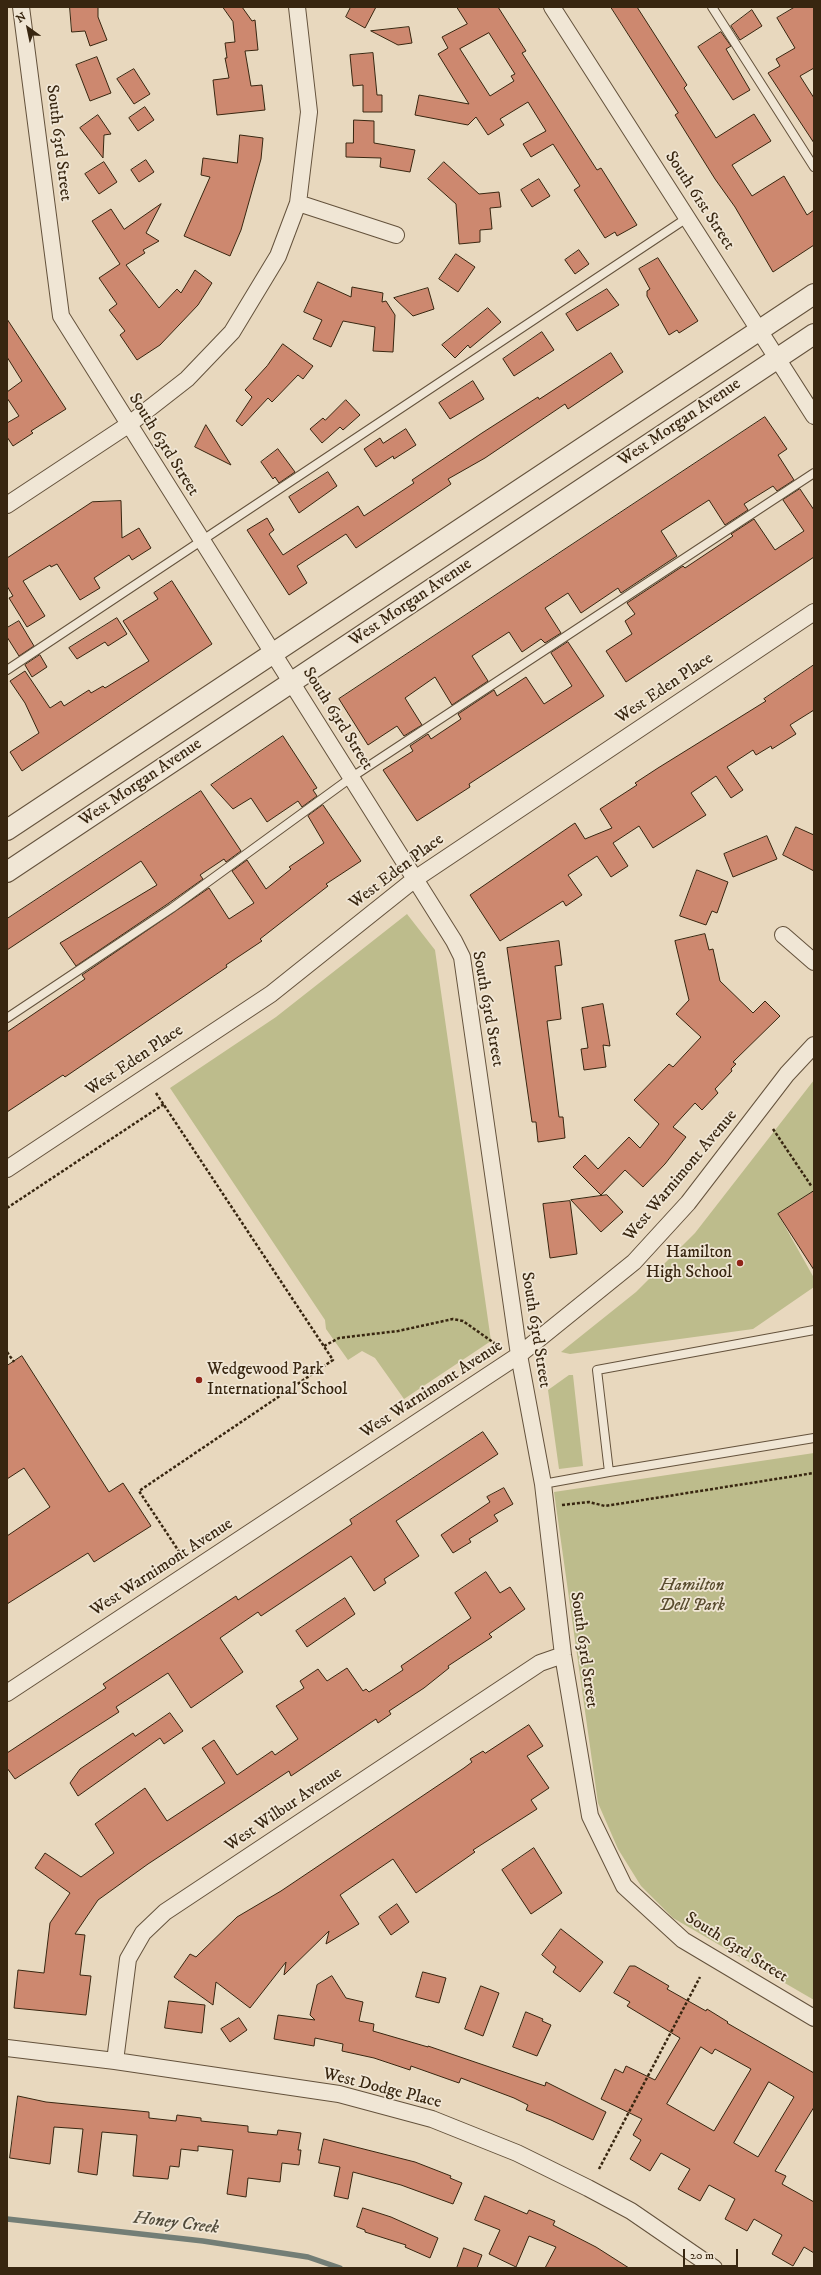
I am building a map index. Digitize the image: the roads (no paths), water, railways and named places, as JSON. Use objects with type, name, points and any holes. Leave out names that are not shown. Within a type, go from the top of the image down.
[{"type":"street","name":"South 63rd Street","points":[[21,7],[61,316],[128,425],[352,777],[454,941],[462,957],[519,1355],[543,1484],[563,1655],[590,1816],[624,1886],[683,1940],[814,2018]]},
{"type":"street","points":[[7,505],[128,425],[187,380],[232,332],[278,256],[298,203],[309,112],[297,7]]},
{"type":"street","name":"South 61st Street","points":[[552,7],[814,416]]},
{"type":"street","points":[[298,203],[396,235]]},
{"type":"street","name":"West Morgan Avenue","points":[[7,830],[814,294]]},
{"type":"street","name":"West Morgan Avenue","points":[[7,872],[814,334]]},
{"type":"street","name":"West Eden Place","points":[[7,1169],[271,994],[415,879],[814,612]]},
{"type":"street","points":[[783,934],[814,962]]},
{"type":"street","name":"West Warnimont Avenue","points":[[7,1693],[519,1355],[634,1262],[688,1203],[787,1074],[814,1045]]},
{"type":"street","name":"West Wilbur Avenue","points":[[115,2061],[128,1959],[143,1933],[165,1912],[540,1663],[563,1655]]},
{"type":"street","name":"West Dodge Place","points":[[7,2048],[115,2061],[340,2094],[432,2119],[517,2153],[588,2188],[631,2211],[714,2268]]},
{"type":"lane","points":[[712,7],[814,167]]},
{"type":"lane","points":[[7,670],[202,542],[687,218]]},
{"type":"lane","points":[[7,1018],[172,908],[352,777],[814,473]]},
{"type":"lane","points":[[609,1472],[597,1370],[814,1330]]},
{"type":"lane","points":[[543,1484],[814,1438]]},
{"type":"waterway","name":"Honey Creek","points":[[7,2219],[203,2241],[308,2257],[340,2268]]},
{"type":"place","name":"Hamilton High School","points":[[740,1263]]},
{"type":"place","name":"Wedgewood Park International School","points":[[199,1380]]},
{"type":"park label","name":"Hamilton Dell Park","points":[[692,1596]]}]
